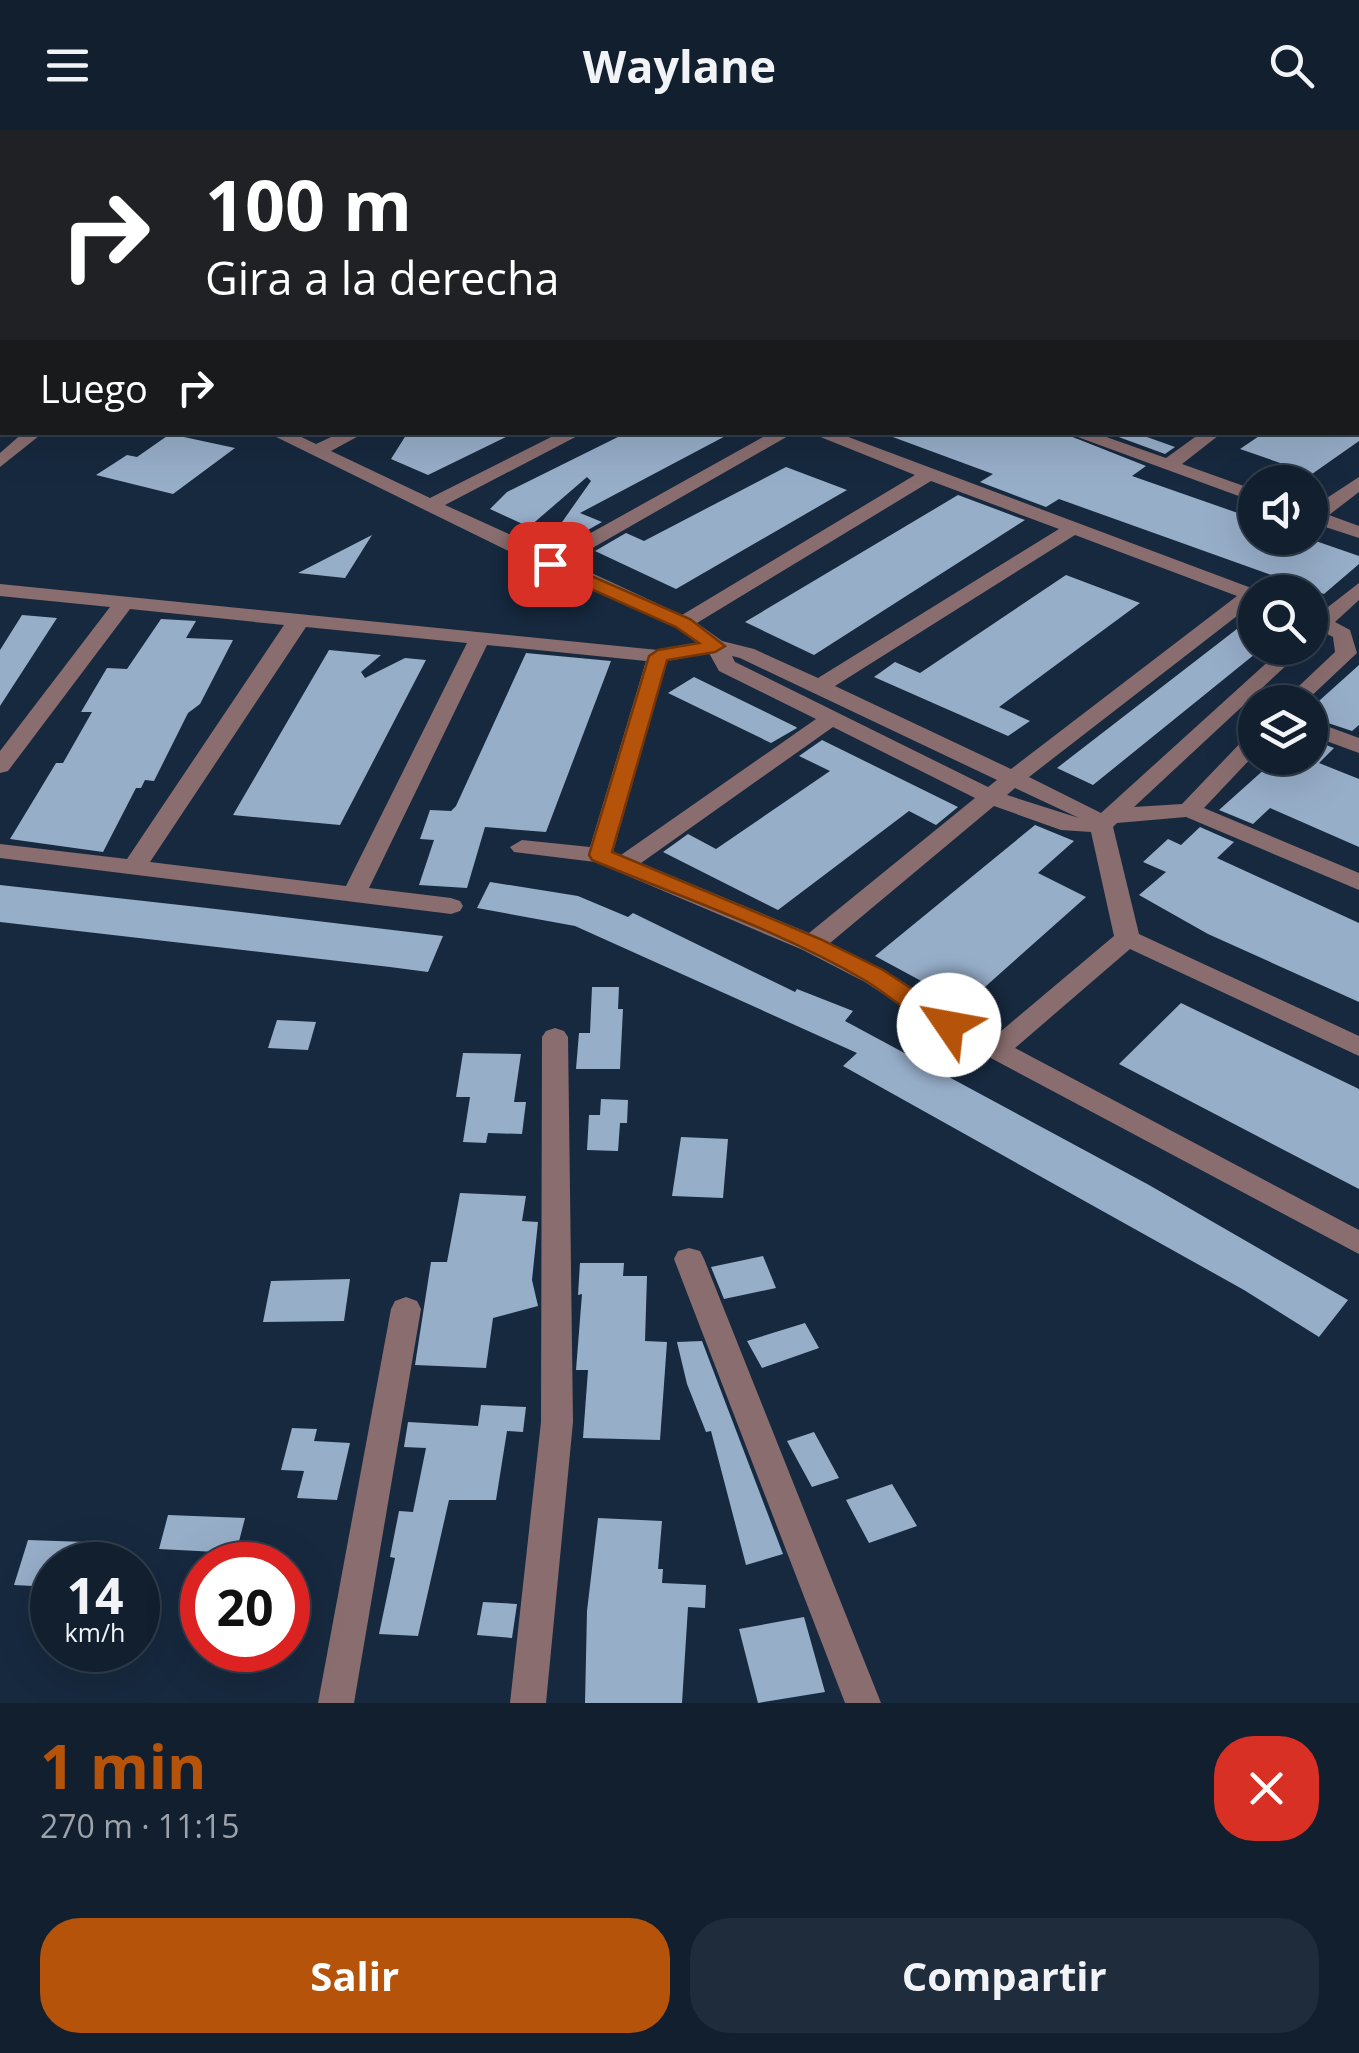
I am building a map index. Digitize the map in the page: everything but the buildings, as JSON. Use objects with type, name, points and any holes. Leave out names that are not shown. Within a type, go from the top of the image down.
[{"type":"street","points":[[0,462],[32,435]]},
{"type":"street","points":[[283,435],[550,564],[683,623],[715,646],[726,666],[990,797],[1069,825],[1189,810],[1359,882]]},
{"type":"street","points":[[317,450],[350,435]]},
{"type":"street","points":[[430,504],[570,435]]},
{"type":"street","points":[[550,564],[781,435]]},
{"type":"street","points":[[825,435],[1238,590]]},
{"type":"street","points":[[1081,435],[1238,490]]},
{"type":"street","points":[[1167,466],[1210,435]]},
{"type":"street","points":[[683,623],[932,473]]},
{"type":"street","points":[[1328,505],[1359,483]]},
{"type":"street","points":[[1328,521],[1359,532]]},
{"type":"street","points":[[821,686],[1074,528]]},
{"type":"street","points":[[1328,613],[1359,589]]},
{"type":"street","points":[[0,590],[658,656],[715,646],[746,653],[821,686],[1011,780],[1107,821]]},
{"type":"street","points":[[0,766],[125,602]]},
{"type":"street","points":[[812,944],[1011,780],[1238,607]]},
{"type":"street","points":[[134,867],[301,620]]},
{"type":"street","points":[[1315,685],[1353,655],[1343,634],[1328,629]]},
{"type":"street","points":[[354,894],[480,638]]},
{"type":"street","points":[[612,860],[658,656]]},
{"type":"street","points":[[1107,821],[1277,665]]},
{"type":"street","points":[[612,860],[833,717]]},
{"type":"street","points":[[1328,734],[1359,746]]},
{"type":"street","points":[[1189,810],[1238,758]]},
{"type":"street","points":[[1107,821],[1126,938]]},
{"type":"street","points":[[522,847],[612,860],[812,944],[874,976],[949,1025],[1359,1242]]},
{"type":"street","points":[[0,850],[451,906]]},
{"type":"street","points":[[1126,938],[1359,1047]]},
{"type":"street","points":[[996,1050],[1126,938]]},
{"type":"street","points":[[528,1703],[557,1422],[555,1036]]},
{"type":"street","points":[[689,1258],[863,1703]]},
{"type":"street","points":[[336,1703],[406,1309]]},
{"type":"route","points":[[550,564],[683,623],[715,646],[658,656],[600,855],[812,944],[874,976],[949,1025]]}]
